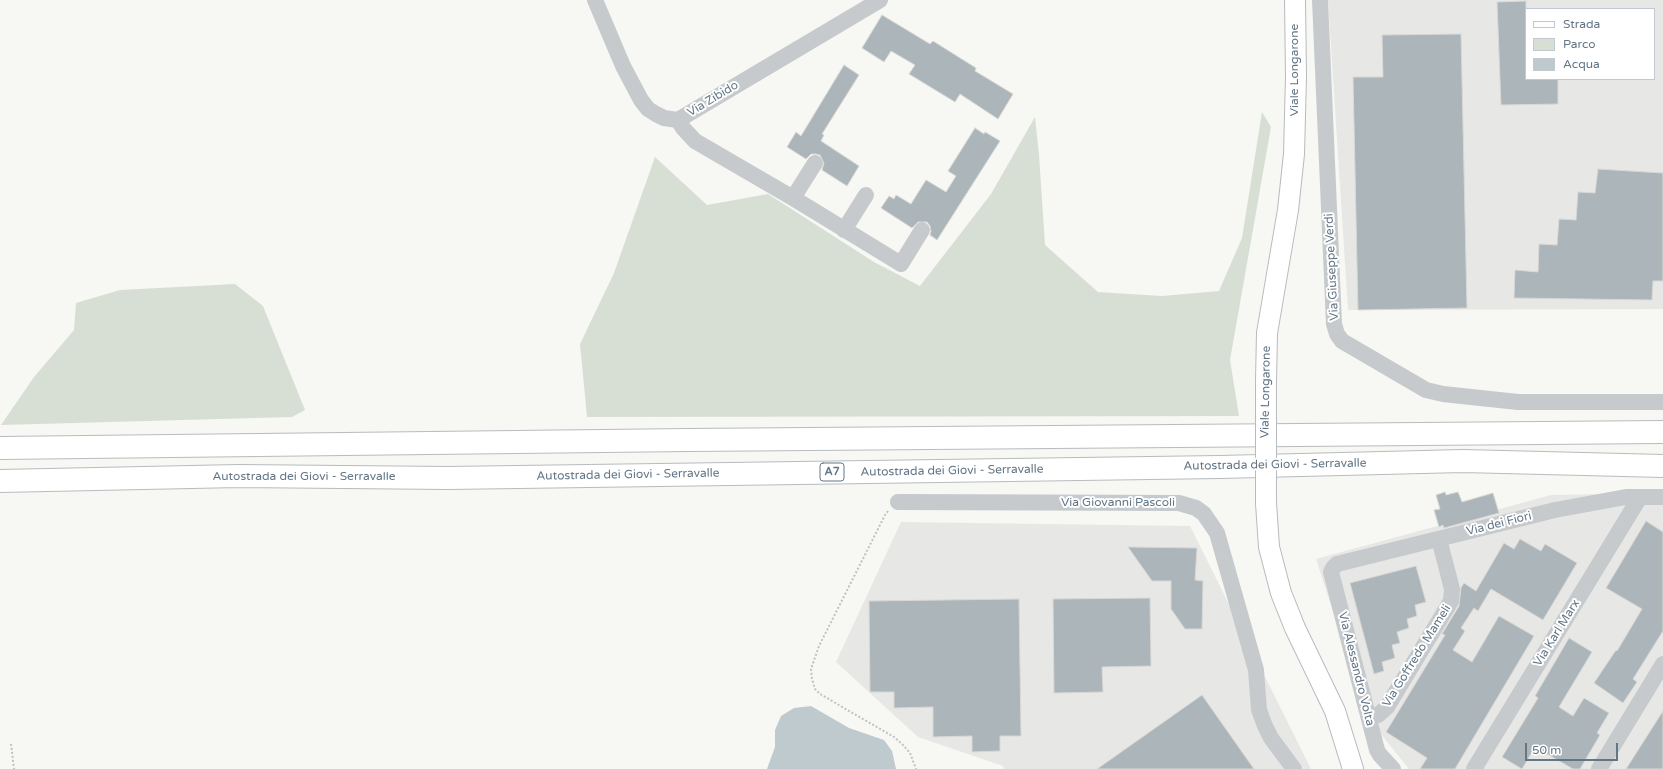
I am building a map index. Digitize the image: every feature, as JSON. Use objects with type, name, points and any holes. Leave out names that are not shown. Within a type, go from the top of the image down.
[{"type":"highway","points":[[0,448],[688,440],[1663,432]]},
{"type":"highway","name":"Autostrada dei Giovi - Serravalle","points":[[0,481],[239,476],[464,478],[1204,467],[1463,461],[1663,466]]},
{"type":"main road","name":"Viale Longarone","points":[[1295,0],[1296,76],[1294,154],[1288,210],[1267,333],[1266,503],[1269,547],[1281,593],[1295,628],[1335,711],[1353,769]]},
{"type":"street","name":"Via Zibido","points":[[595,0],[623,66],[641,100],[648,109],[656,114],[664,118],[678,120],[880,0]]},
{"type":"street","name":"Via Giuseppe Verdi","points":[[1320,0],[1334,324],[1337,334],[1342,341],[1426,390],[1443,394],[1518,402],[1663,402]]},
{"type":"street","points":[[678,120],[695,141],[793,198],[901,264],[922,230]]},
{"type":"street","points":[[793,198],[815,163]]},
{"type":"street","points":[[844,230],[866,195]]},
{"type":"street","name":"Via dei Fiori","points":[[1337,564],[1555,510],[1626,497],[1663,497]]},
{"type":"street","name":"Via Karl Marx","points":[[1474,769],[1640,497]]},
{"type":"street","name":"Via Giovanni Pascoli","points":[[898,502],[1179,503],[1196,508],[1204,514],[1216,533],[1256,670],[1259,710],[1264,726],[1294,769]]},
{"type":"street","name":"Via Goffredo Mameli","points":[[1369,718],[1378,715],[1387,707],[1451,601],[1452,589],[1439,539]]},
{"type":"street","name":"Via Alessandro Volta","points":[[1337,564],[1331,572],[1377,750],[1393,769]]},
{"type":"street","points":[[1599,769],[1663,664]]},
{"type":"path","points":[[898,502],[885,515],[819,646],[811,669],[812,679],[820,694],[894,738],[903,745],[910,753],[916,769]]},
{"type":"path","points":[[11,744],[14,769]]},
{"type":"shaded area","points":[[1328,0],[1663,0],[1663,309],[1348,310]]},
{"type":"shaded area","points":[[1663,493],[1663,769],[1409,769],[1367,717],[1316,559],[1551,495]]},
{"type":"shaded area","points":[[901,522],[1190,526],[1311,769],[1004,769],[1003,766],[918,737],[836,662]]},
{"type":"green space","points":[[1262,112],[1271,127],[1230,360],[1239,416],[587,417],[580,344],[614,273],[655,157],[707,205],[768,194],[874,262],[920,286],[991,194],[1035,117],[1045,245],[1098,292],[1162,296],[1219,291],[1242,238]]},
{"type":"green space","points":[[235,284],[263,306],[305,410],[292,417],[1,425],[34,377],[74,330],[76,303],[120,290]]},
{"type":"water","points":[[811,706],[849,728],[884,740],[892,751],[896,769],[767,769],[775,747],[775,730],[781,716],[794,708]]},
{"type":"building","points":[[1526,1],[1525,80],[1558,80],[1558,104],[1501,105],[1497,2]]},
{"type":"building","points":[[882,15],[930,44],[933,41],[976,68],[975,71],[1013,94],[998,119],[960,94],[955,102],[909,74],[915,65],[891,51],[884,62],[862,48]]},
{"type":"building","points":[[1461,34],[1467,308],[1358,310],[1353,77],[1383,77],[1382,35]]},
{"type":"building","points":[[844,65],[859,75],[822,134],[824,135],[821,141],[859,166],[847,186],[822,170],[824,163],[820,155],[811,154],[806,159],[787,147],[796,132],[801,136]]},
{"type":"building","points":[[975,128],[1000,141],[937,240],[930,235],[930,226],[927,222],[918,222],[912,228],[881,208],[889,196],[894,199],[896,195],[911,204],[926,180],[946,192],[956,176],[948,171]]},
{"type":"building","points":[[1598,169],[1663,173],[1663,281],[1653,281],[1652,300],[1514,298],[1515,270],[1538,272],[1539,244],[1557,245],[1559,219],[1576,220],[1578,192],[1595,193]]},
{"type":"building","points":[[1445,492],[1446,495],[1458,492],[1462,502],[1493,493],[1499,513],[1444,528],[1443,525],[1439,527],[1434,510],[1440,509],[1436,495]]},
{"type":"building","points":[[1646,521],[1663,532],[1663,631],[1633,679],[1637,682],[1623,703],[1594,683],[1616,650],[1617,651],[1642,609],[1606,588]]},
{"type":"building","points":[[1520,539],[1541,551],[1545,544],[1577,563],[1543,620],[1491,589],[1478,611],[1474,608],[1461,628],[1465,631],[1453,650],[1472,662],[1499,616],[1534,636],[1455,769],[1420,769],[1427,758],[1386,732],[1445,635],[1442,634],[1459,606],[1461,588],[1464,583],[1476,591],[1504,543],[1514,549]]},
{"type":"building","points":[[1128,547],[1197,548],[1195,580],[1203,581],[1202,629],[1185,629],[1171,609],[1171,581],[1152,581]]},
{"type":"building","points":[[1416,566],[1426,602],[1415,605],[1417,616],[1407,619],[1409,628],[1397,632],[1400,643],[1392,645],[1395,658],[1382,662],[1384,671],[1374,674],[1350,583]]},
{"type":"building","points":[[1150,598],[1151,666],[1102,667],[1103,692],[1054,693],[1053,599]]},
{"type":"building","points":[[1019,599],[1021,736],[1000,736],[1000,751],[972,752],[972,736],[933,737],[933,707],[894,708],[894,692],[870,692],[869,601]]},
{"type":"building","points":[[1569,638],[1592,652],[1559,707],[1573,716],[1584,698],[1609,713],[1597,733],[1600,735],[1580,769],[1573,769],[1535,747],[1522,769],[1502,757],[1538,698],[1535,696]]},
{"type":"building","points":[[1202,695],[1254,769],[1097,769]]},
{"type":"building","points":[[1663,711],[1663,769],[1626,769]]}]
